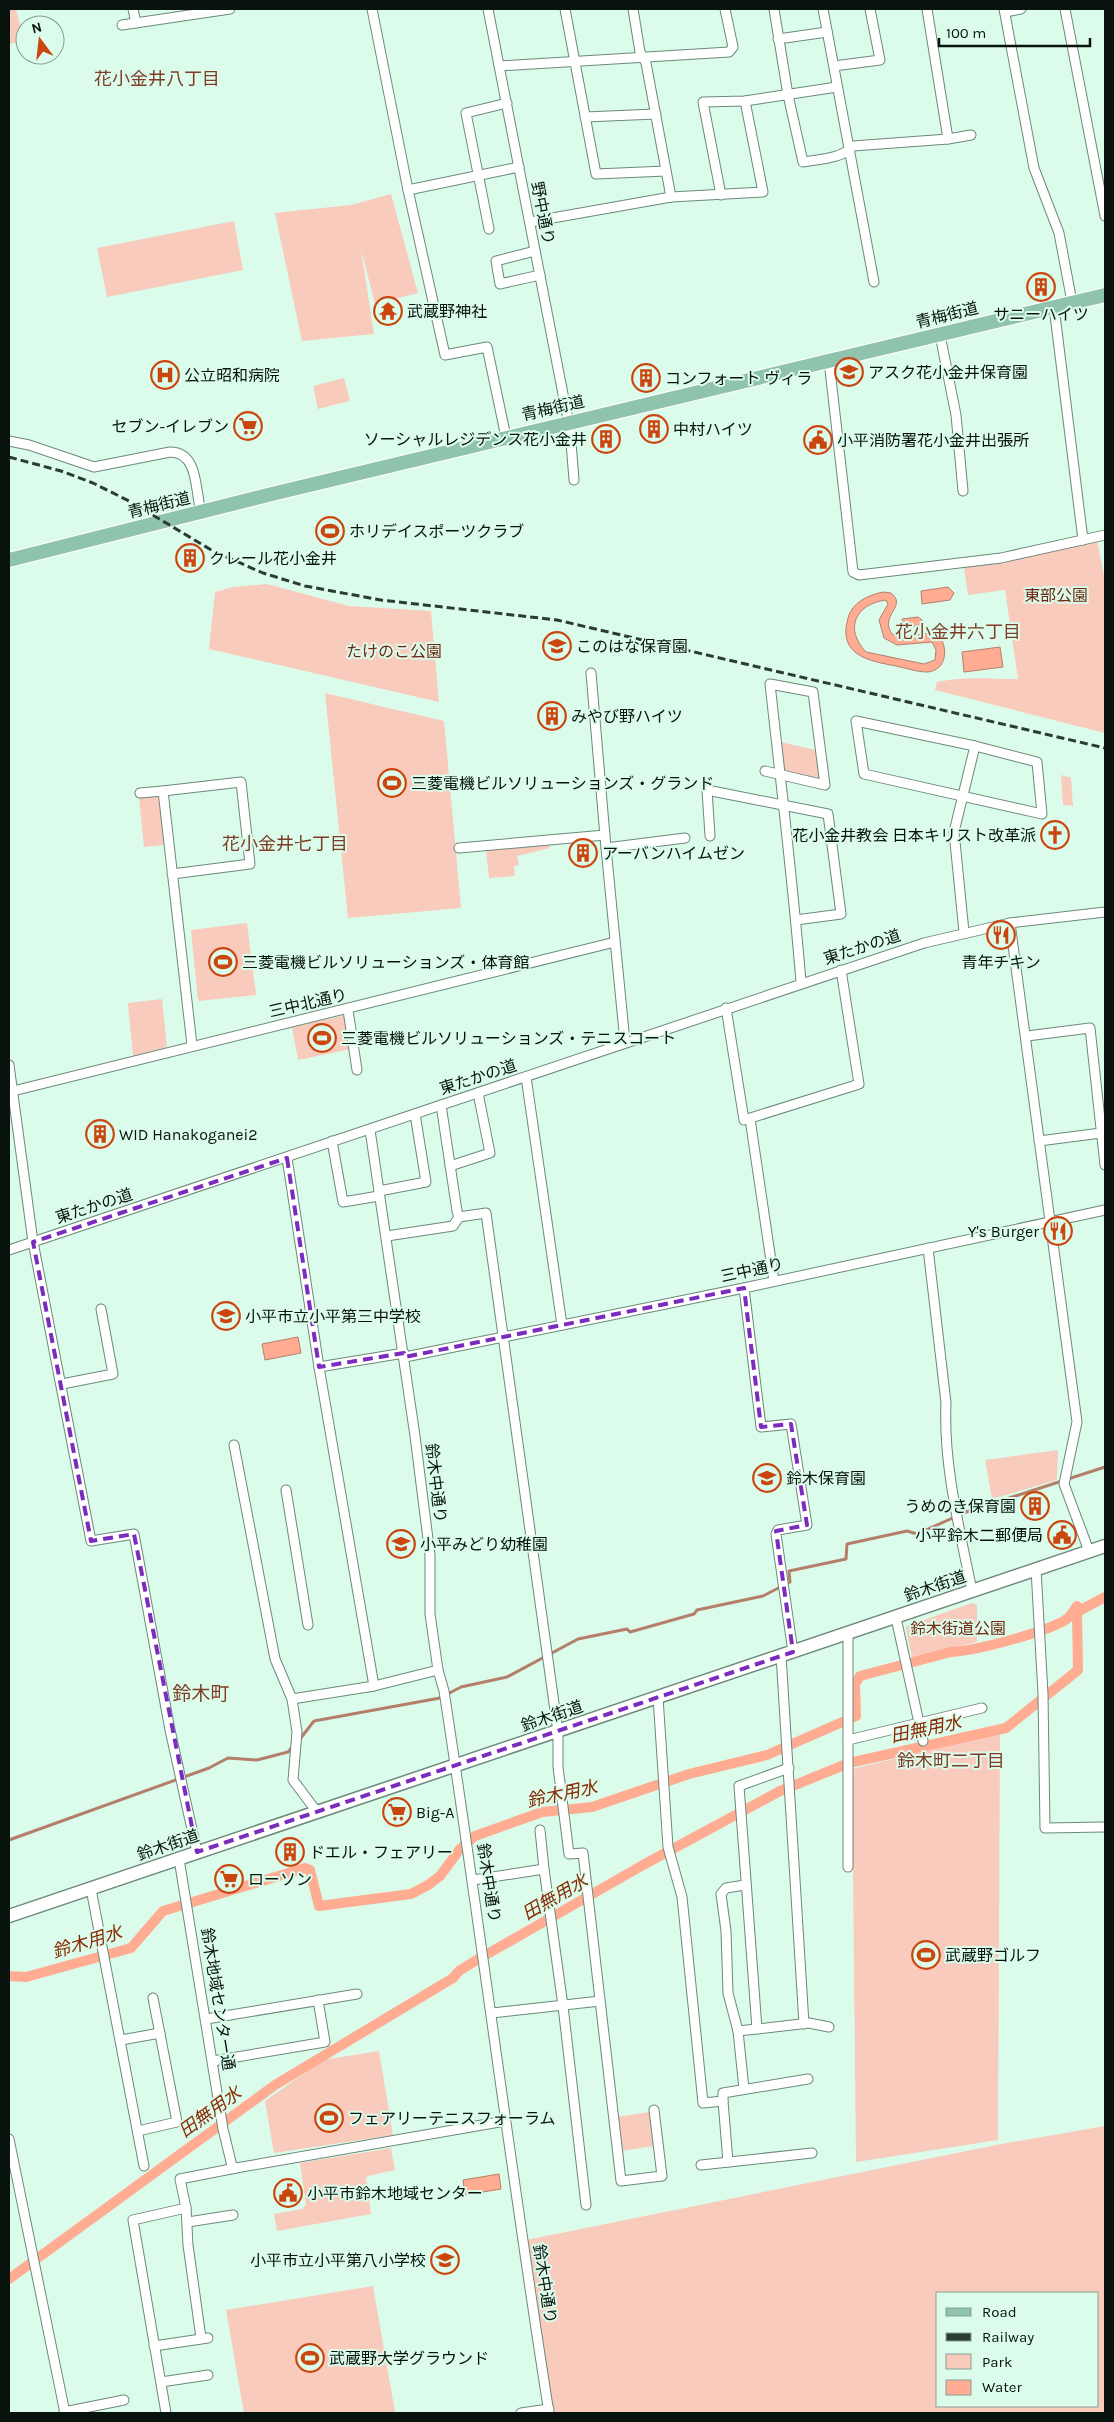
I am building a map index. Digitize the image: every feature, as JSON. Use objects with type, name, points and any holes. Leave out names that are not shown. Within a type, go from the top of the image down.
[{"type":"main road","name":"青梅街道","points":[[9,560],[568,422],[1105,295]]},
{"type":"main road","name":"鈴木街道","points":[[9,1916],[1105,1546]]},
{"type":"street","points":[[133,9],[136,23]]},
{"type":"street","points":[[122,25],[179,12],[225,9]]},
{"type":"street","points":[[372,9],[408,190],[445,355],[487,347],[506,437]]},
{"type":"street","name":"野中通り","points":[[488,9],[568,422],[574,480]]},
{"type":"street","points":[[565,9],[596,174],[666,171]]},
{"type":"street","points":[[633,9],[643,58],[646,63],[671,197]]},
{"type":"street","points":[[499,66],[729,52],[733,47],[725,9]]},
{"type":"street","points":[[774,9],[788,95],[803,162],[838,155],[849,151],[853,146],[948,139],[971,135]]},
{"type":"street","points":[[823,9],[874,282]]},
{"type":"street","points":[[834,66],[880,60],[870,9]]},
{"type":"street","points":[[927,9],[948,139]]},
{"type":"street","points":[[1020,9],[1005,10],[1034,168],[1059,234],[1072,302]]},
{"type":"street","points":[[1065,9],[1105,216]]},
{"type":"street","points":[[778,39],[827,32]]},
{"type":"street","points":[[721,194],[703,102],[746,101],[837,86]]},
{"type":"street","points":[[530,222],[671,197],[763,192],[746,101]]},
{"type":"street","points":[[489,229],[466,113],[506,103]]},
{"type":"street","points":[[585,117],[656,114]]},
{"type":"street","points":[[408,190],[519,167]]},
{"type":"street","points":[[535,251],[496,261],[500,284],[540,275]]},
{"type":"street","points":[[1054,307],[1083,540]]},
{"type":"street","points":[[940,335],[956,415],[963,491]]},
{"type":"street","points":[[829,361],[853,572],[859,575],[946,566],[1014,556],[1105,535]]},
{"type":"street","points":[[9,442],[29,445],[94,467],[170,452],[180,453],[191,462],[201,512]]},
{"type":"street","points":[[591,673],[625,1042]]},
{"type":"street","points":[[765,771],[780,774],[825,785],[813,692],[770,684],[776,741],[780,774],[784,807],[796,920],[801,982]]},
{"type":"street","points":[[856,721],[975,746],[1037,762],[1042,814],[963,798],[864,774],[856,721]]},
{"type":"street","points":[[964,932],[954,832],[975,746]]},
{"type":"street","points":[[140,793],[241,782],[250,864],[172,874]]},
{"type":"street","points":[[710,836],[707,790],[784,807],[828,814],[841,914],[796,920]]},
{"type":"street","points":[[163,791],[192,1046]]},
{"type":"street","points":[[459,848],[605,835]]},
{"type":"street","points":[[606,848],[685,838]]},
{"type":"street","name":"東たかの道","points":[[9,1250],[332,1141],[370,1130],[801,982],[964,932],[1010,923],[1105,912]]},
{"type":"street","points":[[1010,923],[1027,1036],[1039,1141],[1077,1422],[1064,1484],[1088,1551]]},
{"type":"street","name":"三中北通り","points":[[10,1092],[192,1046],[348,1010],[615,942]]},
{"type":"street","points":[[726,1008],[744,1120],[859,1084],[840,970]]},
{"type":"street","points":[[348,1010],[357,1070]]},
{"type":"street","points":[[1027,1036],[1090,1028],[1105,1165]]},
{"type":"street","points":[[9,1065],[10,1092],[33,1242],[62,1384],[91,1542],[134,1534],[170,1730],[197,1852]]},
{"type":"street","points":[[526,1077],[562,1325]]},
{"type":"street","points":[[450,1166],[490,1153],[478,1093]]},
{"type":"street","points":[[387,1236],[454,1226],[459,1218],[441,1105]]},
{"type":"street","points":[[332,1141],[343,1202],[426,1182],[415,1114]]},
{"type":"street","points":[[750,1119],[774,1281]]},
{"type":"street","name":"鈴木中通り","points":[[370,1130],[405,1355],[430,1555],[430,1614],[484,1952],[505,2121],[549,2411]]},
{"type":"street","points":[[1039,1141],[1101,1133]]},
{"type":"street","points":[[286,1158],[319,1367],[374,1686]]},
{"type":"street","name":"三中通り","points":[[319,1367],[405,1355],[503,1338],[1105,1210]]},
{"type":"street","points":[[459,1218],[486,1213],[558,1732],[558,1767],[569,1854],[583,1853],[621,2181],[662,2176],[654,2110]]},
{"type":"street","points":[[928,1248],[946,1403],[945,1427],[959,1525],[972,1591]]},
{"type":"street","points":[[744,1288],[761,1428],[791,1424],[807,1524],[778,1530],[776,1534],[787,1653],[787,1747],[804,2024]]},
{"type":"street","points":[[62,1384],[113,1374],[100,1309]]},
{"type":"street","points":[[234,1445],[275,1659],[292,1699],[297,1733],[293,1780],[317,1812]]},
{"type":"street","points":[[286,1490],[308,1625]]},
{"type":"street","points":[[1036,1569],[1043,1694],[1045,1828],[1105,1827]]},
{"type":"street","points":[[896,1618],[923,1741]]},
{"type":"street","points":[[848,1633],[848,1867]]},
{"type":"street","points":[[292,1699],[374,1686],[438,1670]]},
{"type":"street","points":[[658,1697],[668,1851],[682,1897],[703,2103],[722,2101]]},
{"type":"street","points":[[848,1740],[982,1708]]},
{"type":"street","points":[[757,2029],[739,1786],[789,1768]]},
{"type":"street","points":[[540,1830],[586,2205]]},
{"type":"street","name":"鈴木地域センター通","points":[[179,1859],[223,2129],[230,2163],[236,2168]]},
{"type":"street","points":[[473,1880],[544,1869]]},
{"type":"street","points":[[744,2089],[738,2031],[728,1993],[726,1931],[721,1894],[726,1888],[745,1885]]},
{"type":"street","points":[[91,1889],[144,2166]]},
{"type":"street","points":[[206,2018],[357,1994]]},
{"type":"street","points":[[138,2131],[177,2122],[153,1998]]},
{"type":"street","points":[[213,2061],[325,2042],[318,2000]]},
{"type":"street","points":[[492,2013],[600,2001]]},
{"type":"street","points":[[738,2031],[804,2024],[829,2028]]},
{"type":"street","points":[[121,2040],[160,2033]]},
{"type":"street","points":[[728,2162],[722,2093],[808,2079]]},
{"type":"street","points":[[154,2346],[205,2338],[188,2245],[188,2222],[180,2179],[505,2121]]},
{"type":"street","points":[[9,2139],[64,2413],[124,2399]]},
{"type":"street","points":[[701,2166],[812,2152]]},
{"type":"street","points":[[166,2413],[132,2220],[186,2208]]},
{"type":"street","points":[[188,2222],[233,2215]]},
{"type":"street","points":[[161,2382],[208,2375]]},
{"type":"street","points":[[522,2413],[549,2411]]},
{"type":"highlighted area","points":[[287,1158],[319,1367],[404,1353],[405,1357],[744,1288],[761,1427],[791,1424],[807,1525],[776,1531],[793,1652],[197,1852],[134,1534],[91,1541],[33,1242]]},
{"type":"green space","points":[[9,9],[16,9],[18,15],[15,15],[15,43],[9,44]]},
{"type":"green space","points":[[391,194],[418,293],[375,304],[361,249],[374,334],[302,341],[275,213],[351,205]]},
{"type":"green space","points":[[234,221],[243,270],[107,297],[97,248]]},
{"type":"green space","points":[[344,378],[350,401],[318,409],[313,386]]},
{"type":"green space","name":"東部公園","points":[[1096,535],[1105,581],[1105,733],[935,690],[937,682],[947,680],[977,678],[1018,679],[1005,590],[968,595],[963,561]]},
{"type":"green space","name":"たけのこ公園","points":[[267,584],[349,606],[431,611],[439,702],[209,649],[215,592],[233,587]]},
{"type":"green space","name":"三菱電機ビルソリューションズ・グランド","points":[[325,693],[444,721],[461,908],[348,918]]},
{"type":"green space","points":[[776,741],[820,751],[825,785],[780,775]]},
{"type":"green space","points":[[1061,775],[1071,778],[1073,806],[1063,805]]},
{"type":"green space","points":[[167,793],[172,844],[144,847],[139,797]]},
{"type":"green space","points":[[549,843],[550,848],[517,856],[519,865],[514,866],[515,876],[489,878],[486,850]]},
{"type":"green space","name":"三菱電機ビルソリューションズ・体育館","points":[[247,923],[256,995],[198,1001],[191,930]]},
{"type":"green space","points":[[162,999],[167,1047],[133,1056],[128,1003]]},
{"type":"green space","name":"三菱電機ビルソリューションズ・テニスコート","points":[[346,1015],[351,1049],[298,1060],[292,1027]]},
{"type":"green space","points":[[1058,1450],[1057,1480],[992,1499],[985,1460]]},
{"type":"green space","name":"鈴木街道公園","points":[[972,1603],[977,1605],[977,1642],[912,1658],[907,1626]]},
{"type":"green space","name":"武蔵野ゴルフ","points":[[1000,1733],[998,2140],[856,2162],[852,1769]]},
{"type":"green space","name":"フェアリーテニスフォーラム","points":[[379,2051],[393,2135],[274,2153],[265,2101],[323,2060]]},
{"type":"green space","points":[[650,2112],[654,2146],[621,2151],[617,2117]]},
{"type":"green space","points":[[1105,2126],[1105,2413],[552,2413],[526,2240],[1001,2144]]},
{"type":"green space","points":[[391,2148],[395,2170],[366,2178],[371,2214],[277,2231],[274,2214],[302,2209],[306,2205],[300,2163]]},
{"type":"green space","name":"武蔵野大学グラウンド","points":[[373,2286],[395,2412],[244,2413],[226,2310]]},
{"type":"water","points":[[948,587],[954,593],[950,600],[922,604],[921,591]]},
{"type":"water","points":[[878,593],[891,593],[895,598],[895,607],[889,621],[892,634],[904,636],[928,633],[940,637],[945,654],[938,668],[927,672],[915,671],[866,659],[851,649],[847,641],[846,631],[850,612],[862,600]],"holes":[[[886,600],[888,604],[879,620],[884,638],[897,645],[932,642],[936,650],[935,660],[924,664],[866,652],[855,635],[854,626],[856,619],[860,612],[875,602]]]},
{"type":"water","points":[[918,617],[922,620],[921,625],[904,628],[902,619]]},
{"type":"water","points":[[1000,647],[1003,667],[964,672],[962,652]]},
{"type":"water","points":[[298,1337],[301,1353],[265,1360],[262,1344]]},
{"type":"water","points":[[499,2174],[501,2189],[465,2195],[463,2180]]},
{"type":"waterway","points":[[300,1739],[314,1721],[440,1698],[461,1687],[507,1677],[578,1639],[627,1629],[630,1632],[694,1614],[697,1610],[763,1596],[790,1582],[789,1571],[846,1559],[847,1544],[907,1531],[917,1534],[966,1512],[1105,1467]]},
{"type":"waterway","name":"田無用水","points":[[9,2279],[275,2085],[453,1978],[459,1971],[475,1961],[643,1865],[780,1791],[849,1763],[1006,1728],[1078,1670],[1077,1612],[1105,1597]]},
{"type":"waterway","name":"鈴木用水","points":[[9,1976],[26,1977],[131,1948],[163,1911],[305,1868],[310,1870],[319,1906],[411,1894],[440,1876],[460,1849],[475,1836],[542,1812],[592,1807],[689,1774],[767,1755],[856,1716],[855,1684],[860,1676],[951,1652],[1011,1640],[1044,1630],[1067,1619],[1077,1606]]},
{"type":"waterway","points":[[9,1840],[209,1768],[228,1758],[257,1760],[288,1752],[294,1745]]},
{"type":"railway","points":[[9,457],[61,471],[93,483],[131,502],[213,551],[263,573],[305,586],[381,600],[557,620],[1105,748]]},
{"type":"place","name":"サニーハイツ","points":[[1041,287]]},
{"type":"place","name":"武蔵野神社","points":[[388,311]]},
{"type":"place","name":"アスク花小金井保育園","points":[[849,372]]},
{"type":"place","name":"公立昭和病院","points":[[165,375]]},
{"type":"place","name":"コンフォート ヴィラ","points":[[646,378]]},
{"type":"place","name":"セブン-イレブン","points":[[248,426]]},
{"type":"place","name":"中村ハイツ","points":[[654,429]]},
{"type":"place","name":"ソーシャルレジデンス花小金井","points":[[606,439]]},
{"type":"place","name":"小平消防署花小金井出張所","points":[[818,440]]},
{"type":"place","name":"ホリデイスポーツクラブ","points":[[330,531]]},
{"type":"place","name":"クレール花小金井","points":[[190,558]]},
{"type":"place","name":"このはな保育園","points":[[557,646]]},
{"type":"place","name":"みやび野ハイツ","points":[[552,716]]},
{"type":"place","name":"三菱電機ビルソリューションズ・グランド","points":[[392,783]]},
{"type":"place","name":"花小金井教会 日本キリスト改革派","points":[[1055,835]]},
{"type":"place","name":"アーバンハイムゼン","points":[[583,853]]},
{"type":"place","name":"青年チキン","points":[[1001,935]]},
{"type":"place","name":"三菱電機ビルソリューションズ・体育館","points":[[223,962]]},
{"type":"place","name":"三菱電機ビルソリューションズ・テニスコート","points":[[322,1038]]},
{"type":"place","name":"WID Hanakoganei2","points":[[100,1134]]},
{"type":"place","name":"Y's Burger","points":[[1058,1231]]},
{"type":"place","name":"小平市立小平第三中学校","points":[[226,1316]]},
{"type":"place","name":"鈴木保育園","points":[[767,1478]]},
{"type":"place","name":"うめのき保育園","points":[[1035,1506]]},
{"type":"place","name":"小平鈴木二郵便局","points":[[1062,1535]]},
{"type":"place","name":"小平みどり幼稚園","points":[[401,1544]]},
{"type":"place","name":"Big-A","points":[[397,1812]]},
{"type":"place","name":"ドエル・フェアリー","points":[[290,1852]]},
{"type":"place","name":"ローソン","points":[[229,1879]]},
{"type":"place","name":"武蔵野ゴルフ","points":[[926,1955]]},
{"type":"place","name":"フェアリーテニスフォーラム","points":[[329,2118]]},
{"type":"place","name":"小平市鈴木地域センター","points":[[288,2193]]},
{"type":"place","name":"小平市立小平第八小学校","points":[[445,2260]]},
{"type":"place","name":"武蔵野大学グラウンド","points":[[310,2358]]},
{"type":"district","name":"花小金井八丁目","points":[[157,79]]},
{"type":"district","name":"花小金井六丁目","points":[[958,632]]},
{"type":"district","name":"花小金井七丁目","points":[[285,844]]},
{"type":"district","name":"鈴木町","points":[[201,1694]]},
{"type":"district","name":"鈴木町二丁目","points":[[951,1761]]}]
